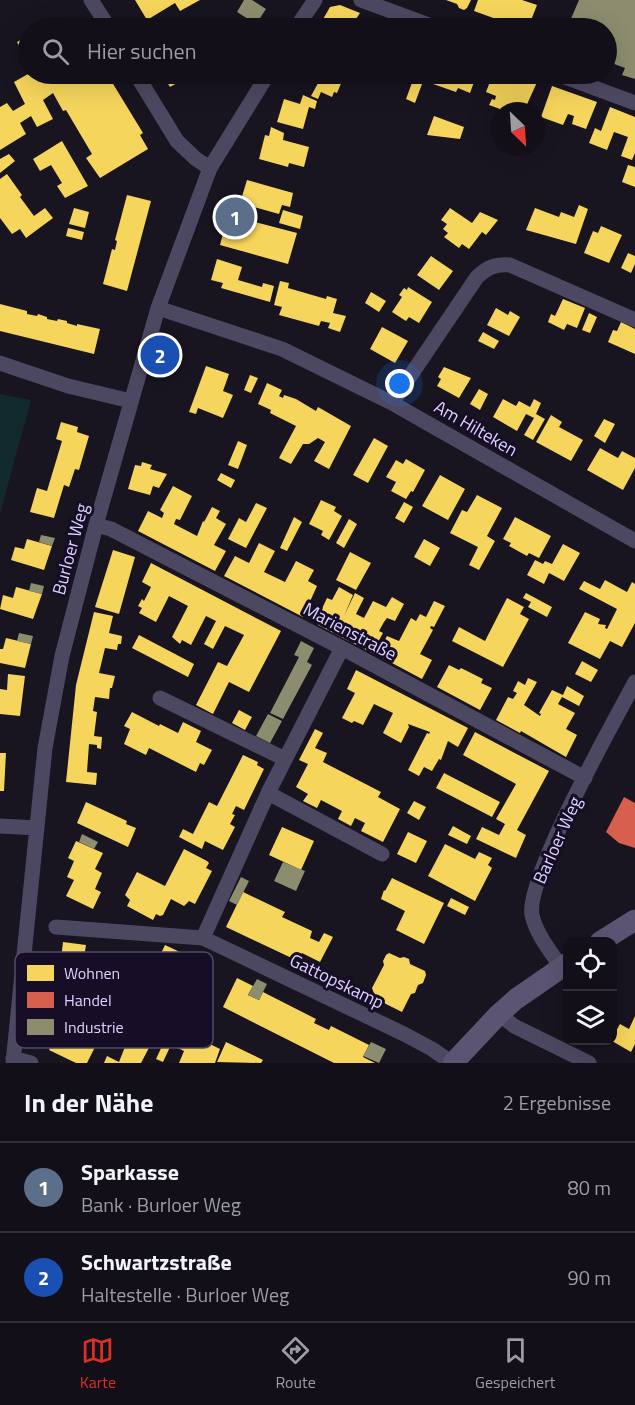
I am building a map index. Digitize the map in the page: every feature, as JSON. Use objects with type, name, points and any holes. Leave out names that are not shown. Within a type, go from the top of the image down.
[{"type":"street","points":[[92,0],[103,18]]},
{"type":"street","points":[[303,18],[315,0]]},
{"type":"street","points":[[361,0],[410,18]]},
{"type":"street","points":[[142,84],[177,141],[196,159],[210,168]]},
{"type":"street","name":"Burloer Weg","points":[[23,952],[45,748],[62,656],[96,525],[158,308],[210,168],[262,84]]},
{"type":"street","points":[[584,84],[635,103]]},
{"type":"street","points":[[392,403],[477,277],[486,268],[498,264],[510,265],[635,320]]},
{"type":"street","name":"Am Hilteken","points":[[158,308],[282,349],[392,403],[635,541]]},
{"type":"street","points":[[0,363],[26,374],[131,401]]},
{"type":"street","name":"Marienstraße","points":[[96,525],[111,529],[342,648],[585,778]]},
{"type":"street","points":[[203,938],[268,793],[342,648]]},
{"type":"street","name":"Barloer Weg","points":[[563,964],[536,925],[532,914],[533,899],[540,873],[585,778],[635,682]]},
{"type":"street","points":[[160,698],[285,759]]},
{"type":"street","points":[[268,793],[382,854]]},
{"type":"street","points":[[0,826],[38,828]]},
{"type":"street","points":[[608,937],[635,920]]},
{"type":"street","name":"Gattopskamp","points":[[56,927],[203,938],[404,1034],[453,1063]]},
{"type":"street","name":"Barloer Weg","points":[[453,1063],[499,1014],[563,966]]},
{"type":"street","points":[[499,1014],[514,1026],[589,1063]]},
{"type":"street","name":"Burloer Weg","points":[[13,1060],[15,1034]]},
{"type":"street","points":[[13,1060],[31,1063]]},
{"type":"green space","points":[[0,394],[31,400],[0,514]]},
{"type":"building: Wohnen","points":[[135,0],[200,0],[180,11],[175,3],[150,18],[146,18]]},
{"type":"building: Wohnen","points":[[446,0],[471,0],[464,10],[457,4]]},
{"type":"building: Wohnen","points":[[478,0],[522,0],[537,5],[532,18],[493,18],[474,11]]},
{"type":"building: Wohnen","points":[[340,5],[360,13],[357,18],[324,18],[330,7]]},
{"type":"building: Wohnen","points":[[18,80],[18,84],[113,84],[143,133],[140,135],[148,149],[100,178],[86,158],[92,154],[53,93],[43,100],[53,119],[37,127],[31,116],[20,123],[26,134],[0,150],[0,107],[7,103],[13,111],[25,104],[14,82]]},
{"type":"building: Wohnen","points":[[318,84],[341,84],[337,93],[334,92],[332,97],[321,92],[318,99],[311,96]]},
{"type":"building: Wohnen","points":[[412,84],[422,84],[415,103],[406,99]]},
{"type":"building: Wohnen","points":[[433,84],[473,84],[470,93],[458,88],[456,92]]},
{"type":"building: Wohnen","points":[[489,84],[536,84],[528,102],[491,102],[491,106],[489,105],[492,99],[495,100],[496,96],[486,92]]},
{"type":"building: Wohnen","points":[[552,86],[597,102],[586,129],[572,124],[574,116],[568,114],[563,125],[545,118],[545,106]]},
{"type":"building: Wohnen","points":[[303,95],[317,101],[315,109],[309,107],[303,129],[277,122],[284,99],[300,104]]},
{"type":"building: Wohnen","points":[[610,107],[635,117],[635,153],[632,160],[621,156],[628,137],[614,132],[607,150],[589,143],[595,128],[601,131]]},
{"type":"building: Wohnen","points":[[434,116],[464,127],[460,139],[427,135]]},
{"type":"building: Wohnen","points":[[271,127],[284,133],[283,140],[309,147],[304,167],[289,163],[288,167],[259,159],[265,135],[269,136]]},
{"type":"building: Wohnen","points":[[62,141],[88,186],[65,198],[57,186],[62,183],[51,165],[40,171],[33,159]]},
{"type":"building: Wohnen","points":[[9,154],[15,161],[0,173],[0,159]]},
{"type":"building: Wohnen","points":[[628,165],[635,167],[635,187],[622,182]]},
{"type":"building: Wohnen","points":[[7,174],[34,216],[45,208],[53,218],[26,238],[20,229],[12,234],[0,218],[0,179]]},
{"type":"building: Wohnen","points":[[247,180],[293,193],[290,207],[282,205],[279,214],[240,203]]},
{"type":"building: Wohnen","points":[[127,195],[151,201],[127,291],[103,284],[112,249],[115,250],[117,241],[115,240]]},
{"type":"building: Wohnen","points":[[579,205],[588,209],[576,244],[526,230],[535,208],[559,217],[561,212],[574,217]]},
{"type":"building: Wohnen","points":[[74,208],[89,212],[85,228],[69,224]]},
{"type":"building: Wohnen","points":[[450,208],[472,223],[480,212],[498,220],[486,235],[482,232],[469,249],[462,244],[459,248],[444,237],[448,233],[443,229],[447,224],[441,220]]},
{"type":"building: Wohnen","points":[[283,210],[303,216],[300,229],[279,223]]},
{"type":"building: Wohnen","points":[[228,215],[297,233],[288,264],[220,245]]},
{"type":"building: Wohnen","points":[[601,226],[622,235],[609,263],[584,253],[593,231],[598,233]]},
{"type":"building: Wohnen","points":[[68,228],[84,232],[82,240],[66,236]]},
{"type":"building: Wohnen","points":[[628,253],[635,256],[635,264],[631,273],[621,268]]},
{"type":"building: Wohnen","points":[[431,256],[453,271],[439,290],[417,275]]},
{"type":"building: Wohnen","points":[[217,259],[242,267],[238,280],[262,287],[263,283],[274,286],[270,302],[221,288],[223,283],[211,280]]},
{"type":"building: Wohnen","points":[[280,281],[289,283],[288,288],[326,299],[327,296],[337,299],[333,313],[346,316],[340,332],[328,328],[330,323],[321,321],[319,326],[279,315],[282,307],[274,305]]},
{"type":"building: Wohnen","points":[[408,287],[432,302],[419,323],[409,317],[406,321],[392,312],[402,297],[399,295],[404,288],[407,290]]},
{"type":"building: Wohnen","points":[[371,292],[386,301],[379,312],[365,303]]},
{"type":"building: Wohnen","points":[[563,299],[585,308],[577,328],[567,324],[564,330],[548,322],[551,314],[555,316]]},
{"type":"building: Wohnen","points":[[0,304],[27,311],[27,314],[37,316],[38,314],[47,319],[57,321],[58,319],[77,326],[77,324],[100,329],[94,354],[0,331]]},
{"type":"building: Wohnen","points":[[496,308],[508,315],[510,311],[520,317],[509,336],[487,325]]},
{"type":"building: Wohnen","points":[[589,313],[597,317],[590,333],[582,330]]},
{"type":"building: Wohnen","points":[[621,322],[635,329],[635,354],[608,342],[613,330],[617,331]]},
{"type":"building: Wohnen","points":[[382,327],[408,341],[395,363],[370,349]]},
{"type":"building: Wohnen","points":[[483,332],[499,341],[494,349],[478,341]]},
{"type":"building: Wohnen","points":[[206,366],[229,374],[223,391],[233,395],[223,418],[198,408],[196,414],[189,412]]},
{"type":"building: Wohnen","points":[[444,367],[471,378],[459,398],[437,386],[441,379],[438,377]]},
{"type":"building: Wohnen","points":[[250,375],[258,378],[251,393],[244,390]]},
{"type":"building: Wohnen","points":[[267,383],[282,390],[279,396],[283,398],[284,395],[296,399],[316,411],[318,407],[351,426],[329,469],[314,461],[325,442],[318,438],[309,444],[303,444],[291,464],[279,458],[296,426],[258,404]]},
{"type":"building: Wohnen","points":[[479,389],[488,394],[480,410],[470,404]]},
{"type":"building: Wohnen","points":[[503,399],[516,406],[519,401],[530,407],[534,399],[541,403],[536,414],[545,419],[533,440],[524,435],[534,418],[526,414],[517,431],[493,417]]},
{"type":"building: Wohnen","points":[[551,415],[562,422],[559,427],[583,440],[571,461],[536,442]]},
{"type":"building: Wohnen","points":[[604,419],[615,424],[605,443],[594,436]]},
{"type":"building: Wohnen","points":[[61,422],[78,427],[77,432],[89,436],[79,470],[75,469],[69,487],[64,485],[54,518],[30,512],[37,488],[47,491],[62,441],[56,439]]},
{"type":"building: Wohnen","points":[[374,438],[388,446],[368,483],[353,475]]},
{"type":"building: Wohnen","points":[[238,441],[247,445],[238,469],[228,465]]},
{"type":"building: Wohnen","points":[[600,448],[618,458],[622,451],[635,458],[635,468],[623,490],[587,470]]},
{"type":"building: Wohnen","points":[[406,459],[425,470],[413,492],[411,491],[406,499],[391,491],[396,482],[386,477],[396,460],[403,464]]},
{"type":"building: Wohnen","points":[[142,462],[152,465],[150,469],[167,474],[159,488],[153,486],[150,495],[128,489],[135,465],[141,466]]},
{"type":"building: Wohnen","points":[[221,473],[235,480],[231,488],[217,480]]},
{"type":"building: Wohnen","points":[[440,475],[465,489],[448,520],[422,506]]},
{"type":"building: Wohnen","points":[[173,486],[192,496],[180,520],[176,519],[174,524],[197,536],[212,507],[220,511],[216,518],[226,524],[214,545],[226,551],[215,571],[138,531],[148,511],[162,518],[164,513],[160,510]]},
{"type":"building: Wohnen","points":[[477,495],[502,508],[487,536],[495,541],[479,570],[469,565],[478,547],[450,533],[462,510],[467,512]]},
{"type":"building: Wohnen","points":[[321,500],[336,507],[334,511],[342,516],[329,540],[321,535],[323,531],[309,524]]},
{"type":"building: Wohnen","points":[[404,502],[413,507],[404,523],[395,518]]},
{"type":"building: Wohnen","points":[[256,503],[267,508],[246,548],[228,539],[239,518],[246,522]]},
{"type":"building: Wohnen","points":[[294,517],[302,522],[287,551],[280,548]]},
{"type":"building: Wohnen","points":[[515,517],[551,536],[539,558],[529,553],[527,556],[509,546],[511,543],[503,539]]},
{"type":"building: Wohnen","points":[[349,519],[357,524],[344,548],[336,543]]},
{"type":"building: Wohnen","points":[[27,539],[52,546],[44,570],[11,560],[15,547],[24,549]]},
{"type":"building: Wohnen","points":[[424,539],[440,548],[430,566],[414,557]]},
{"type":"building: Wohnen","points":[[259,543],[275,551],[264,572],[285,582],[296,561],[314,570],[308,581],[317,586],[303,617],[224,576],[235,556],[249,563]]},
{"type":"building: Wohnen","points":[[563,544],[580,553],[564,581],[549,573],[544,584],[527,575],[535,560],[543,564],[545,561],[552,564]]},
{"type":"building: Wohnen","points":[[113,550],[135,557],[119,614],[95,607]]},
{"type":"building: Wohnen","points":[[350,552],[371,563],[356,590],[336,580]]},
{"type":"building: Wohnen","points":[[151,563],[281,631],[249,692],[229,682],[213,714],[196,705],[218,662],[227,666],[244,635],[225,626],[213,649],[204,644],[216,621],[206,616],[191,645],[182,640],[180,644],[172,637],[188,606],[169,596],[156,622],[139,613],[142,608],[138,606],[142,599],[144,601],[151,587],[142,582]]},
{"type":"building: Wohnen","points":[[605,580],[627,592],[632,582],[635,584],[635,623],[622,647],[610,641],[600,659],[568,643],[585,612],[600,619],[598,624],[606,625],[607,629],[617,609],[579,589],[584,581],[600,589]]},
{"type":"building: Wohnen","points":[[16,587],[42,594],[33,619],[0,609],[3,595],[13,598]]},
{"type":"building: Wohnen","points":[[339,587],[353,595],[344,616],[355,593],[364,598],[356,614],[364,618],[373,601],[386,607],[392,597],[404,604],[395,621],[387,618],[384,622],[379,631],[383,633],[372,653],[318,625],[322,616],[319,615],[327,598],[332,600]]},
{"type":"building: Wohnen","points":[[526,593],[552,607],[547,617],[528,607],[531,602],[523,598]]},
{"type":"building: Wohnen","points":[[507,598],[524,607],[520,614],[529,619],[503,667],[452,641],[459,627],[485,641]]},
{"type":"building: Wohnen","points":[[434,601],[445,606],[434,627],[431,626],[433,630],[420,654],[432,660],[422,679],[377,655],[387,636],[399,641],[411,618],[416,621],[420,614],[426,617]]},
{"type":"building: Wohnen","points":[[94,612],[113,616],[109,633],[122,636],[117,650],[105,648],[99,673],[115,676],[112,688],[110,688],[109,699],[95,697],[93,711],[97,712],[94,736],[102,737],[101,749],[97,748],[97,745],[89,744],[87,772],[97,773],[96,785],[66,782],[76,685]]},
{"type":"building: Wohnen","points":[[139,635],[194,664],[188,677],[132,648]]},
{"type":"building: Wohnen","points":[[6,638],[31,644],[25,668],[0,663],[0,649],[3,649]]},
{"type":"building: Wohnen","points":[[582,661],[598,670],[591,682],[575,674]]},
{"type":"building: Wohnen","points":[[449,665],[483,679],[481,683],[492,688],[480,710],[437,687]]},
{"type":"building: Wohnen","points":[[356,670],[468,728],[458,747],[448,741],[441,760],[439,759],[432,771],[424,767],[419,776],[408,770],[427,733],[430,732],[408,724],[409,727],[401,743],[383,733],[393,713],[374,704],[363,725],[342,718],[355,693],[347,689]]},
{"type":"building: Wohnen","points":[[8,674],[25,676],[20,716],[0,714],[0,689],[7,690]]},
{"type":"building: Wohnen","points":[[528,678],[537,682],[524,705],[540,716],[539,713],[552,690],[563,695],[567,686],[584,696],[579,706],[562,697],[558,704],[575,713],[566,729],[577,735],[566,757],[521,731],[520,733],[496,720],[508,697],[513,699],[517,693],[513,691],[518,681],[525,685]]},
{"type":"building: Wohnen","points":[[239,710],[252,717],[245,730],[232,723]]},
{"type":"building: Wohnen","points":[[132,712],[178,733],[183,722],[201,731],[196,742],[212,750],[204,765],[200,763],[196,772],[149,748],[146,755],[124,744],[130,729],[124,726]]},
{"type":"building: Wohnen","points":[[315,729],[323,733],[315,748],[327,753],[323,762],[381,792],[378,797],[400,809],[383,842],[361,831],[365,823],[355,818],[351,826],[338,819],[342,811],[321,800],[317,808],[303,801],[308,794],[296,787],[308,764],[299,760]]},
{"type":"building: Wohnen","points":[[475,732],[549,771],[517,830],[526,835],[516,858],[476,839],[482,827],[499,835],[505,824],[496,819],[516,784],[463,755]]},
{"type":"building: Wohnen","points":[[0,753],[6,753],[4,791],[0,791]]},
{"type":"building: Wohnen","points":[[243,755],[258,762],[257,765],[264,769],[244,810],[236,806],[232,814],[235,815],[230,824],[235,827],[223,850],[205,841],[202,849],[179,837],[183,829],[193,834],[209,802],[217,806]]},
{"type":"building: Wohnen","points":[[444,773],[500,802],[492,817],[436,788]]},
{"type":"building: Wohnen","points":[[414,801],[426,807],[419,820],[407,813]]},
{"type":"building: Wohnen","points":[[86,802],[127,821],[126,824],[136,828],[128,847],[77,823]]},
{"type":"building: Wohnen","points":[[453,826],[471,836],[467,844],[448,835]]},
{"type":"building: Wohnen","points":[[282,827],[314,841],[301,870],[269,855]]},
{"type":"building: Wohnen","points":[[408,832],[427,841],[416,863],[397,854]]},
{"type":"building: Wohnen","points":[[76,841],[103,853],[95,869],[102,873],[95,889],[101,892],[93,909],[66,896],[74,880],[67,877],[74,861],[68,858]]},
{"type":"building: Wohnen","points":[[445,844],[475,859],[479,852],[492,858],[488,865],[492,868],[475,901],[428,876]]},
{"type":"building: Wohnen","points":[[184,849],[207,861],[209,863],[206,868],[212,871],[195,904],[189,901],[184,906],[171,899],[163,915],[156,914],[153,920],[127,906],[130,900],[125,895],[137,872],[165,886]]},
{"type":"building: Wohnen","points":[[392,878],[444,903],[424,944],[396,930],[405,911],[381,899]]},
{"type":"building: Wohnen","points":[[243,892],[285,912],[282,917],[312,931],[310,938],[319,942],[324,933],[333,937],[320,962],[302,953],[298,961],[226,927]]},
{"type":"building: Wohnen","points":[[451,898],[469,907],[465,915],[447,906]]},
{"type":"building: Wohnen","points":[[63,942],[86,945],[85,952],[62,952]]},
{"type":"building: Wohnen","points":[[165,945],[180,952],[162,952]]},
{"type":"building: Wohnen","points":[[389,953],[409,959],[410,964],[425,971],[426,975],[423,983],[418,985],[415,993],[411,994],[402,1012],[376,999],[372,988],[384,965],[383,961]]},
{"type":"building: Wohnen","points":[[237,978],[253,986],[248,995],[259,1000],[263,992],[316,1019],[314,1023],[329,1030],[331,1026],[369,1045],[363,1057],[375,1063],[334,1063],[223,1007]]},
{"type":"building: Wohnen","points":[[635,1016],[635,1044],[631,1052],[617,1044],[617,1029],[620,1024],[629,1029]]},
{"type":"building: Wohnen","points":[[226,1042],[263,1060],[261,1063],[217,1062]]},
{"type":"building: Wohnen","points":[[213,1046],[220,1049],[215,1063],[179,1063],[184,1051],[178,1048],[213,1048]]},
{"type":"building: Wohnen","points":[[50,1048],[94,1048],[87,1063],[76,1063],[49,1050]]},
{"type":"building: Wohnen","points":[[124,1048],[149,1048],[141,1063],[104,1063],[107,1056],[119,1062]]},
{"type":"building: Wohnen","points":[[161,1048],[170,1048],[163,1062],[156,1059]]},
{"type":"building: Handel","points":[[624,797],[635,803],[635,848],[619,843],[606,832]]},
{"type":"building: Industrie","points":[[244,0],[252,0],[266,9],[260,18],[246,18],[237,12]]},
{"type":"building: Industrie","points":[[579,0],[635,0],[635,79],[622,75],[625,68],[617,65],[617,18],[571,18]]},
{"type":"building: Industrie","points":[[41,535],[55,538],[52,546],[39,542]]},
{"type":"building: Industrie","points":[[31,583],[44,586],[42,594],[29,591]]},
{"type":"building: Industrie","points":[[19,633],[33,636],[31,644],[17,641]]},
{"type":"building: Industrie","points":[[301,641],[314,648],[307,662],[312,665],[283,719],[270,713],[299,657],[294,655]]},
{"type":"building: Industrie","points":[[268,714],[282,721],[270,743],[256,736]]},
{"type":"building: Industrie","points":[[82,834],[98,842],[94,849],[79,842]]},
{"type":"building: Industrie","points":[[283,862],[305,871],[296,891],[274,881]]},
{"type":"building: Industrie","points":[[241,877],[249,881],[237,905],[229,901]]},
{"type":"building: Industrie","points":[[257,979],[267,984],[259,1000],[248,995]]},
{"type":"building: Industrie","points":[[371,1042],[386,1049],[379,1063],[363,1056]]},
{"type":"place","name":"Sparkasse","points":[[235,217]]},
{"type":"place","name":"Schwartzstraße","points":[[160,355]]}]
